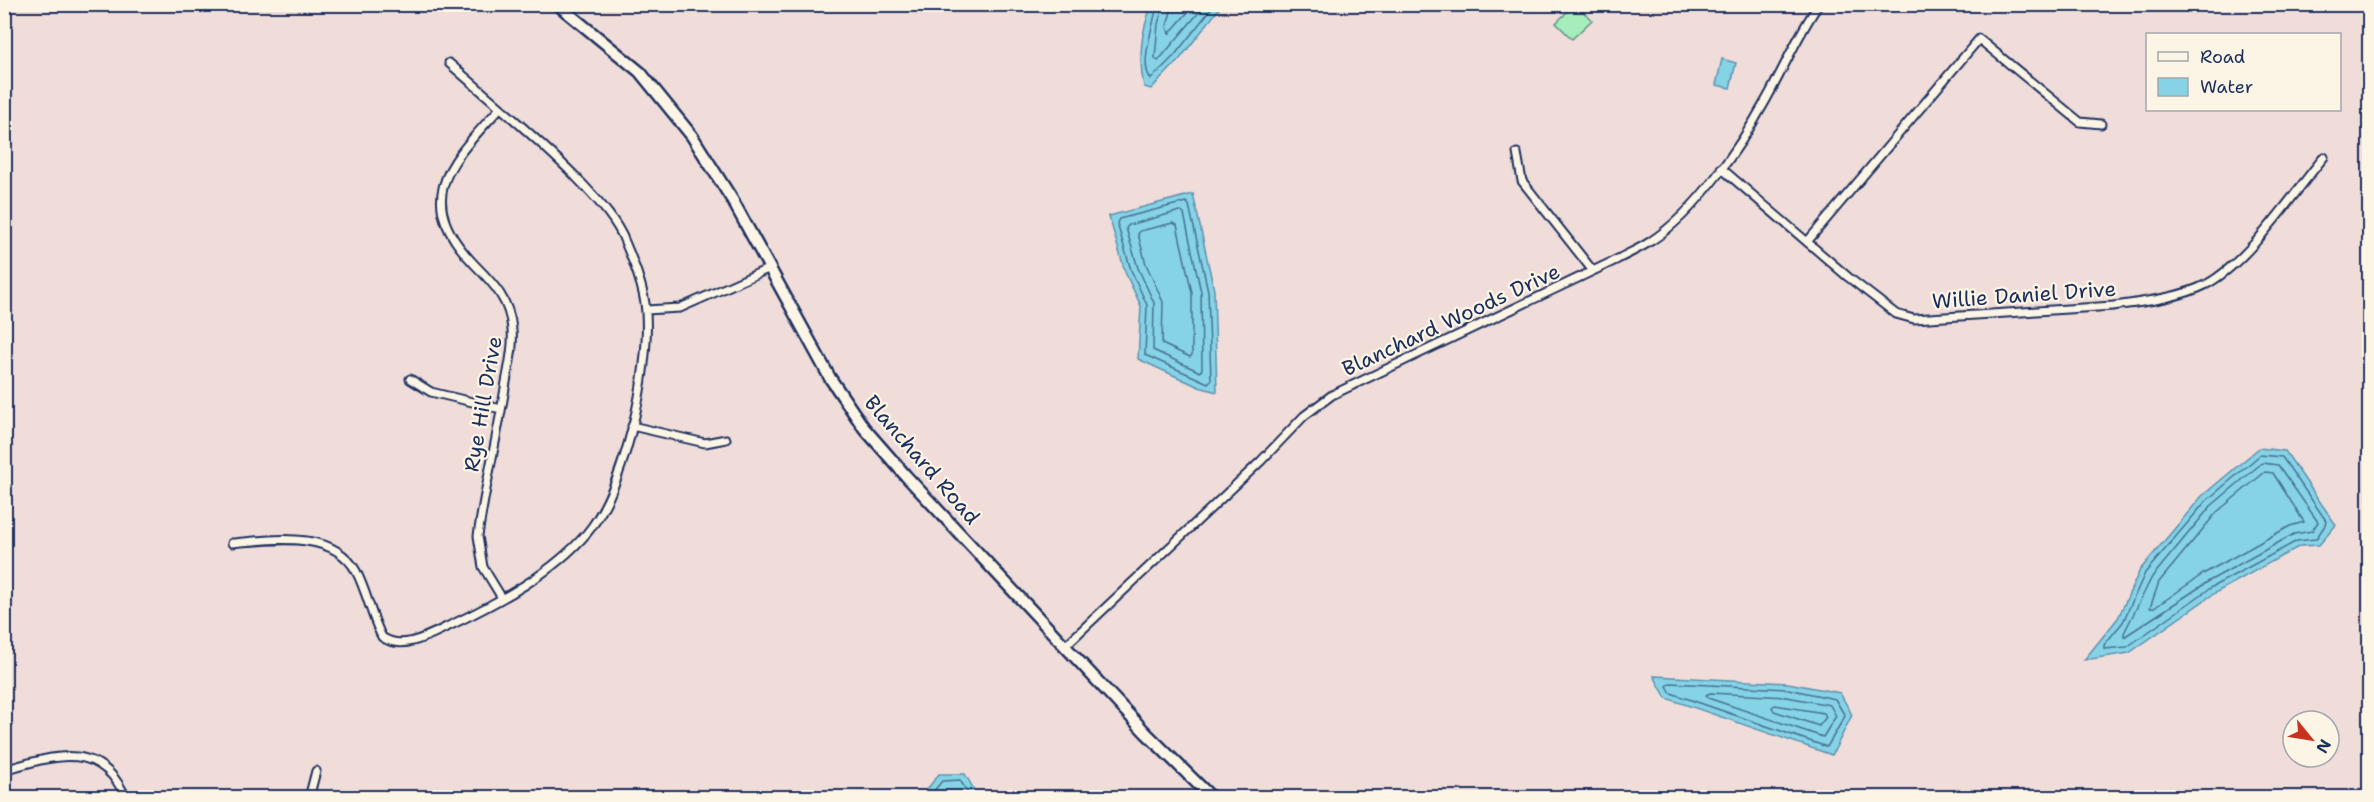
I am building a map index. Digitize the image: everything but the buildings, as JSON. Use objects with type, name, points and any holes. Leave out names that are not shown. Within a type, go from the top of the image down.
[{"type":"street","name":"Blanchard Road","points":[[557,4],[640,72],[692,136],[733,201],[830,378],[864,428],[1065,646],[1212,798]]},
{"type":"street","name":"Blanchard Woods Drive","points":[[1065,646],[1261,461],[1304,416],[1332,395],[1593,271],[1651,241],[1680,217],[1721,168],[1765,102],[1800,33],[1819,4]]},
{"type":"street","points":[[1807,242],[1979,39],[2080,123],[2101,124]]},
{"type":"street","points":[[232,543],[312,540],[341,555],[356,570],[372,618],[381,636],[389,642],[402,644],[432,634],[502,598],[556,563],[588,532],[609,497],[627,451],[647,351],[646,310],[632,260],[614,224],[594,196],[548,150],[449,63]]},
{"type":"street","name":"Rye Hill Drive","points":[[500,108],[456,157],[444,177],[441,200],[451,234],[472,262],[496,286],[510,311],[511,349],[478,536],[483,567],[502,598]]},
{"type":"street","points":[[1517,153],[1522,181],[1593,271]]},
{"type":"street","name":"Willie Daniel Drive","points":[[1721,168],[1896,314],[1914,319],[2113,306],[2145,301],[2206,284],[2235,263],[2324,157]]},
{"type":"street","points":[[646,310],[680,308],[770,268]]},
{"type":"street","points":[[410,379],[431,393],[501,409]]},
{"type":"street","points":[[632,426],[705,443],[726,439]]},
{"type":"street","points":[[4,770],[59,755],[85,758],[110,773],[126,798]]},
{"type":"street","points":[[309,798],[316,771]]},
{"type":"green space","points":[[1575,4],[1592,20],[1572,39],[1556,23]]},
{"type":"water","points":[[1152,5],[1222,5],[1179,60],[1151,89],[1144,87],[1141,56],[1145,25]]},
{"type":"water","points":[[1722,59],[1736,63],[1730,88],[1716,85]]},
{"type":"water","points":[[1193,194],[1214,290],[1217,392],[1199,387],[1138,359],[1141,306],[1125,272],[1109,216]]},
{"type":"water","points":[[2259,448],[2285,451],[2336,525],[2319,545],[2300,546],[2215,593],[2129,653],[2084,660],[2118,618],[2140,570],[2202,496]]},
{"type":"water","points":[[1654,676],[1788,683],[1840,693],[1852,715],[1832,755],[1666,698]]},
{"type":"water","points":[[939,774],[965,774],[978,797],[921,797]]}]
